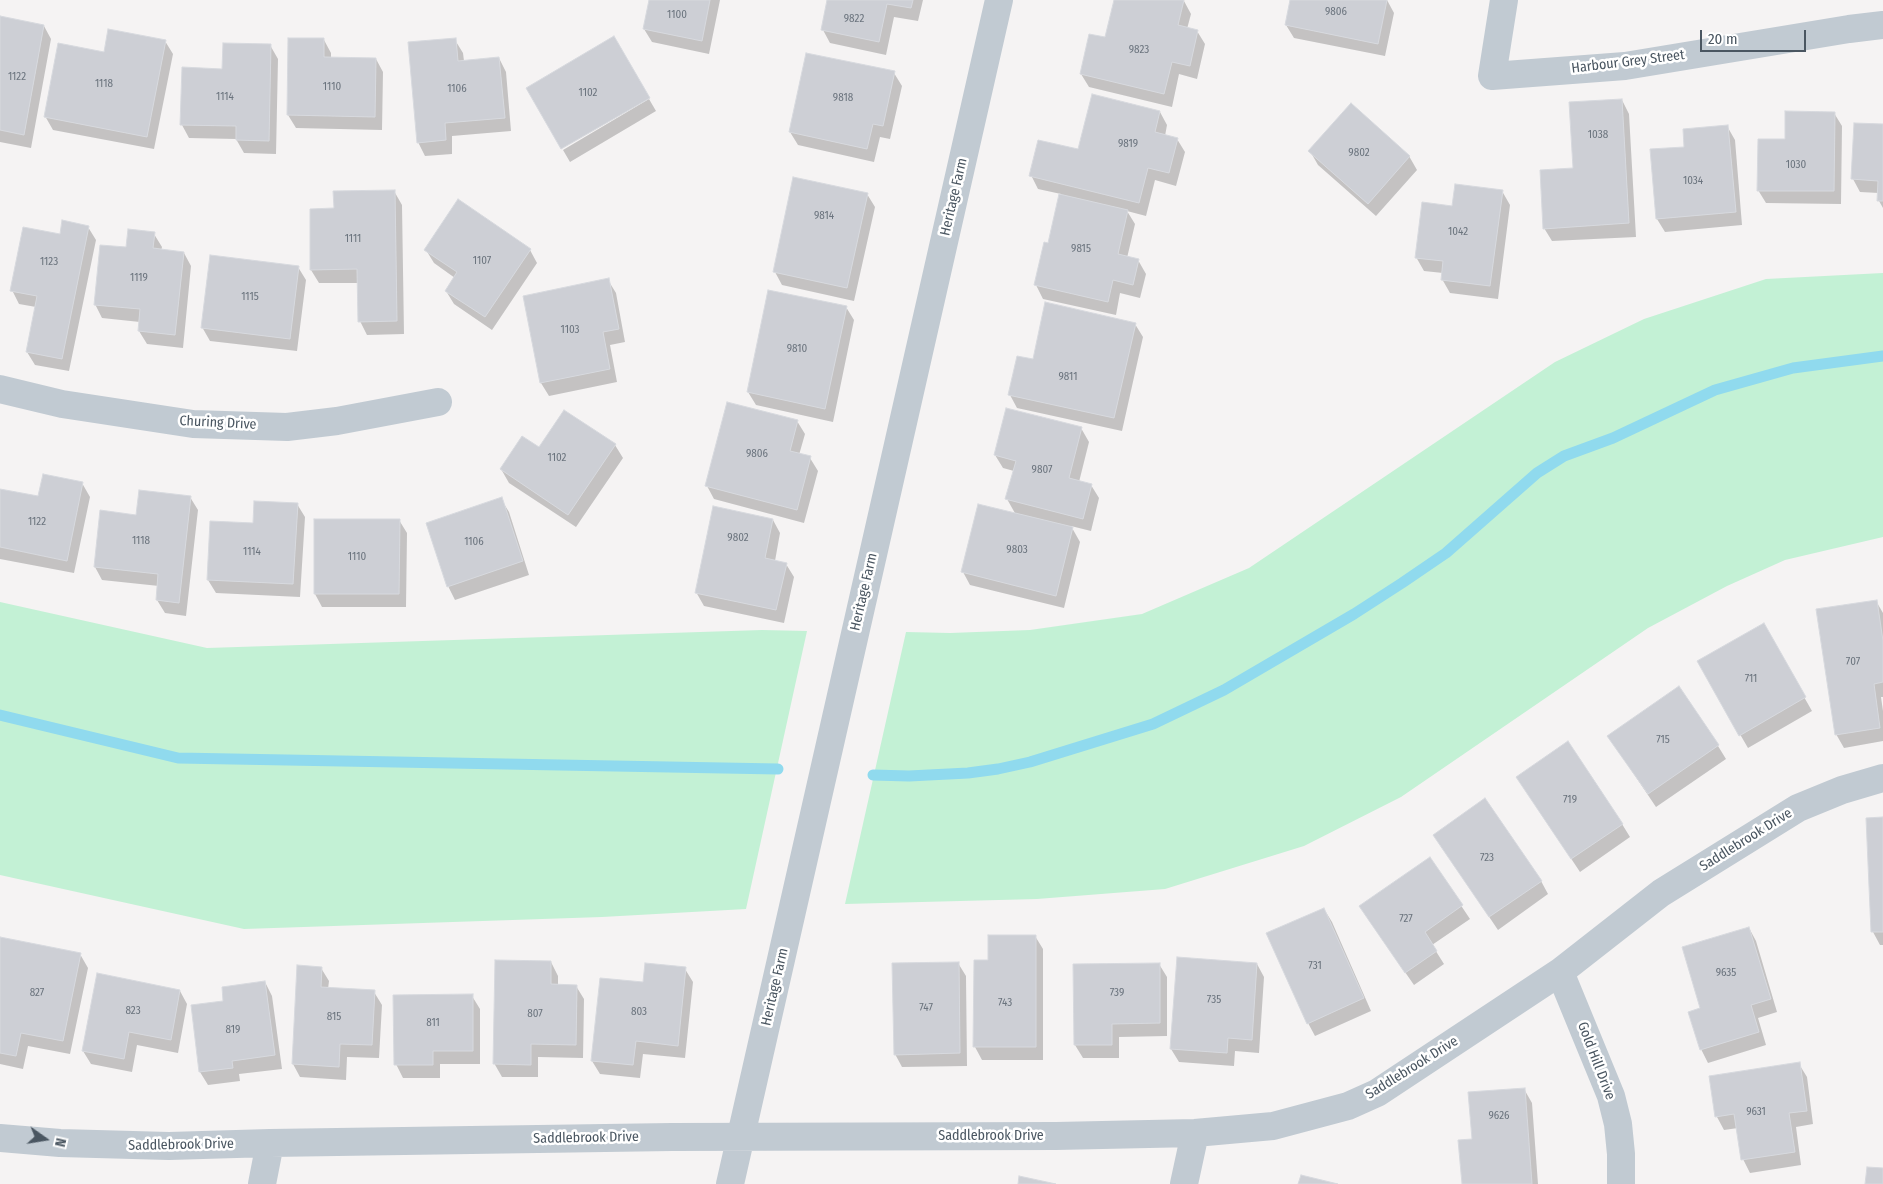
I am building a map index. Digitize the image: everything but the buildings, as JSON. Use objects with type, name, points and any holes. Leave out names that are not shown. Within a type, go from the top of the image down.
[{"type":"street","name":"Heritage Farm","points":[[730,1184],[999,0]]},
{"type":"street","name":"Harbour Grey Street","points":[[1504,0],[1492,76],[1625,66],[1849,28],[1883,25]]},
{"type":"street","name":"Churing Drive","points":[[0,389],[62,404],[202,424],[288,427],[336,421],[438,402]]},
{"type":"street","name":"Saddlebrook Drive","points":[[0,1138],[60,1144],[114,1146],[224,1145],[740,1136],[1056,1136],[1195,1133],[1273,1126],[1348,1106],[1377,1093],[1560,972],[1661,893],[1798,808],[1842,790],[1883,778]]},
{"type":"street","name":"Gold Hill Drive","points":[[1560,972],[1612,1096],[1618,1124],[1621,1184]]},
{"type":"street","points":[[1184,1184],[1195,1133]]},
{"type":"street","points":[[262,1184],[270,1143]]},
{"type":"green space","points":[[1883,273],[1883,537],[1785,560],[1727,586],[1648,628],[1401,797],[1304,846],[1165,889],[1037,899],[845,904],[906,632],[950,633],[1030,630],[1142,614],[1249,568],[1555,362],[1644,319],[1766,279]]},
{"type":"green space","points":[[0,602],[207,648],[762,630],[807,631],[746,909],[602,917],[244,929],[0,875]]},
{"type":"waterway","points":[[873,775],[909,776],[968,773],[998,769],[1030,762],[1153,724],[1224,690],[1354,614],[1402,583],[1446,553],[1537,473],[1564,456],[1613,438],[1715,390],[1793,368],[1883,356]]},
{"type":"waterway","points":[[0,715],[178,758],[778,769]]}]
